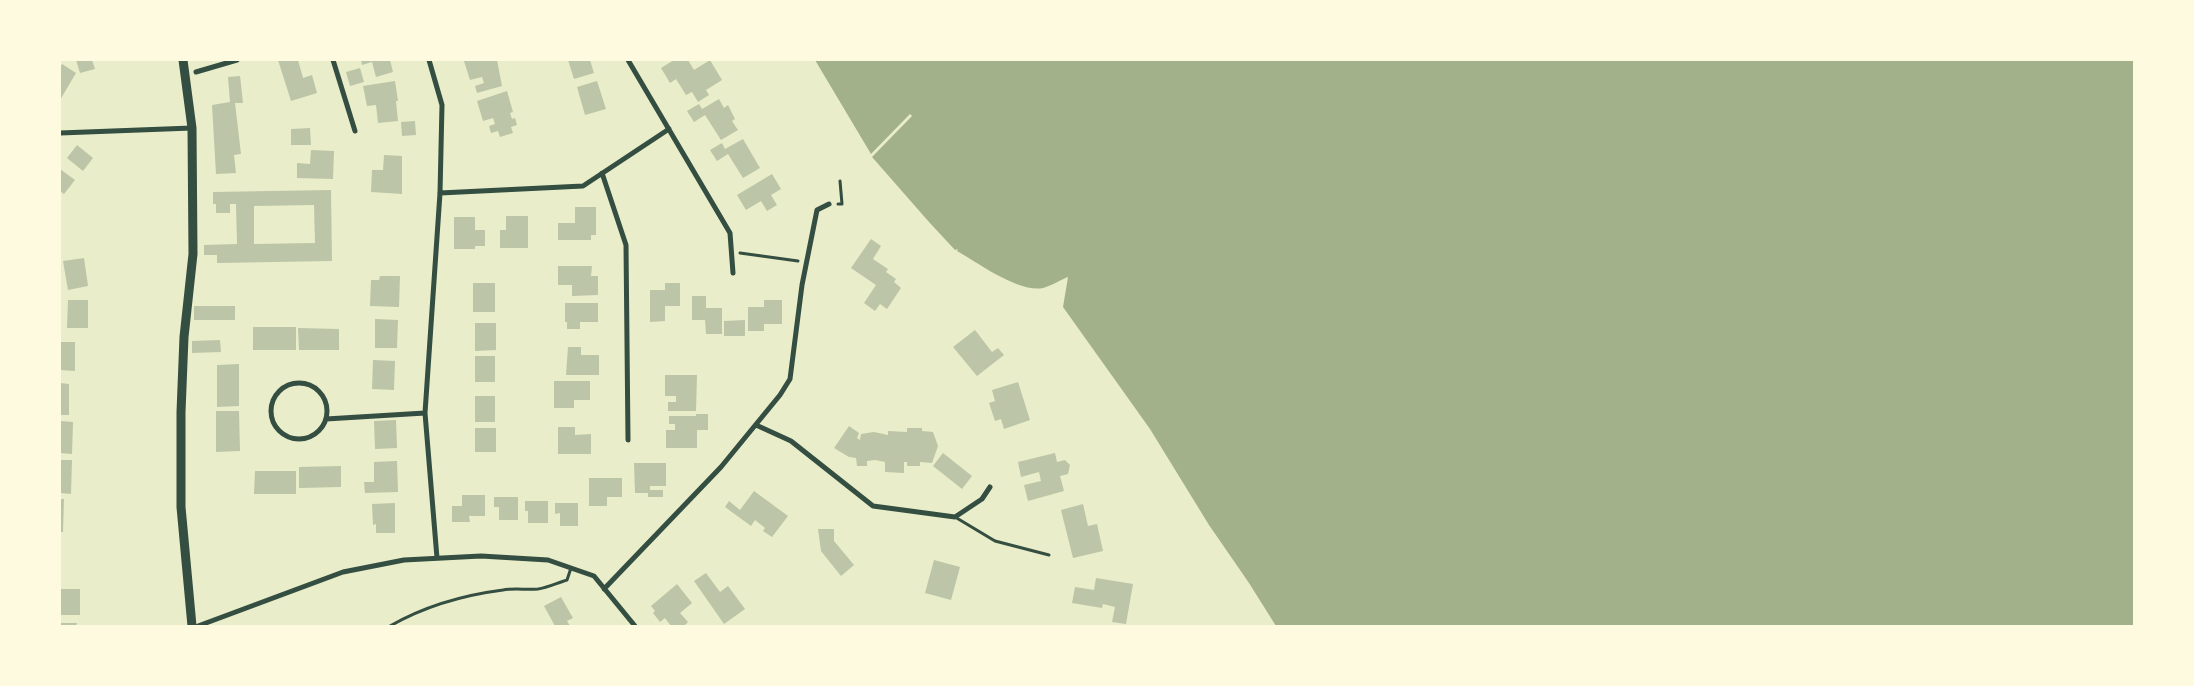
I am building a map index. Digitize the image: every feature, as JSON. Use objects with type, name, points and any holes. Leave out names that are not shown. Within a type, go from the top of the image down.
[{"type":"street","points":[[183,60],[192,128],[193,254],[184,346],[181,412],[181,507],[192,626]]},
{"type":"street","points":[[196,72],[237,60]]},
{"type":"street","points":[[333,60],[355,130]]},
{"type":"street","points":[[429,60],[442,105],[440,193],[425,413],[437,558]]},
{"type":"street","points":[[628,60],[730,233],[733,273]]},
{"type":"street","points":[[60,132],[192,128]]},
{"type":"street","points":[[440,193],[583,186],[669,129]]},
{"type":"street","points":[[602,173],[626,245],[628,440]]},
{"type":"street","points":[[604,589],[721,467],[756,425],[790,379],[806,262],[816,210],[829,204]]},
{"type":"street","points":[[303,383],[320,392],[327,410],[326,419],[322,428],[316,434],[298,440],[289,438],[281,434],[271,418],[272,400],[285,386],[303,383]]},
{"type":"street","points":[[326,419],[425,413]]},
{"type":"street","points":[[756,425],[791,441],[873,506],[955,517],[982,499],[990,487]]},
{"type":"street","points":[[198,626],[343,572],[404,560],[481,556],[548,560],[594,576],[635,626]]},
{"type":"lane","points":[[955,517],[995,541],[1049,555]]},
{"type":"lane","points":[[390,626],[407,617],[464,596],[505,590],[538,589],[567,580],[572,568]]},
{"type":"path","points":[[829,204],[842,204],[840,181]]},
{"type":"path","points":[[732,252],[806,262]]},
{"type":"shaded area","points":[[815,60],[2134,60],[2134,626],[1276,626],[1209,525],[1150,429],[1063,307],[1068,277],[1043,288],[1022,286],[999,276],[957,251],[958,249],[955,250],[872,157],[912,116],[910,114],[871,154]]},
{"type":"building","points":[[76,60],[92,60],[95,69],[80,73]]},
{"type":"building","points":[[278,60],[298,60],[303,78],[312,75],[317,93],[291,101]]},
{"type":"building","points":[[361,60],[390,60],[393,72],[376,77],[372,62],[362,65]]},
{"type":"building","points":[[497,60],[502,86],[477,93],[475,86],[484,83],[482,77],[470,80],[464,61]]},
{"type":"building","points":[[568,60],[590,60],[594,73],[574,79]]},
{"type":"building","points":[[674,60],[688,60],[694,70],[710,60],[722,80],[706,90],[709,95],[698,102],[692,92],[686,95],[676,79],[670,83],[661,68]]},
{"type":"building","points":[[62,64],[76,73],[60,100],[60,68]]},
{"type":"building","points":[[360,68],[364,82],[350,86],[346,72]]},
{"type":"building","points":[[240,76],[243,103],[235,103],[241,154],[234,155],[236,173],[216,174],[212,105],[230,102],[228,77]]},
{"type":"building","points":[[395,81],[398,121],[378,123],[376,105],[367,106],[363,86]]},
{"type":"building","points":[[597,81],[606,109],[585,115],[577,87]]},
{"type":"building","points":[[507,91],[513,112],[510,113],[512,119],[515,118],[517,125],[511,127],[513,133],[500,137],[498,131],[491,133],[489,126],[495,124],[493,118],[483,121],[477,101]]},
{"type":"building","points":[[719,99],[724,108],[728,105],[735,119],[732,121],[738,130],[721,140],[705,115],[694,122],[687,111],[699,104],[702,109]]},
{"type":"building","points":[[415,121],[416,135],[402,136],[401,122]]},
{"type":"building","points":[[310,128],[311,145],[291,145],[291,129]]},
{"type":"building","points":[[743,139],[760,168],[743,178],[728,154],[717,161],[710,150],[722,143],[725,149]]},
{"type":"building","points":[[77,145],[93,158],[83,171],[67,158]]},
{"type":"building","points":[[311,150],[334,151],[333,179],[297,178],[297,163],[310,164]]},
{"type":"building","points":[[384,155],[402,156],[402,194],[371,192],[372,170],[383,170]]},
{"type":"building","points":[[60,169],[75,180],[64,194],[60,191]]},
{"type":"building","points":[[772,174],[781,189],[771,195],[777,205],[767,211],[761,201],[746,210],[737,195]]},
{"type":"building","points":[[331,190],[332,261],[217,263],[217,255],[204,255],[204,245],[237,244],[236,204],[230,204],[230,213],[216,213],[216,204],[213,204],[213,192]],"holes":[[[314,205],[315,243],[254,244],[254,206]]]},
{"type":"building","points":[[575,207],[596,207],[596,235],[591,235],[591,240],[558,240],[558,223],[575,223]]},
{"type":"building","points":[[506,216],[528,216],[528,248],[500,248],[500,230],[506,230]]},
{"type":"building","points":[[454,217],[475,217],[475,230],[485,230],[485,246],[475,246],[475,249],[454,249]]},
{"type":"building","points":[[871,239],[881,246],[873,259],[888,269],[886,272],[896,279],[894,282],[901,288],[887,309],[880,304],[875,311],[864,303],[876,285],[851,268]]},
{"type":"building","points":[[84,258],[88,286],[68,290],[63,261]]},
{"type":"building","points":[[558,266],[592,266],[591,276],[598,276],[598,295],[572,296],[572,285],[558,285]]},
{"type":"building","points":[[380,276],[400,276],[399,307],[370,306],[371,280],[379,280]]},
{"type":"building","points":[[473,283],[495,283],[495,312],[473,312]]},
{"type":"building","points":[[665,283],[680,283],[680,306],[665,306],[665,321],[650,322],[650,290],[665,290]]},
{"type":"building","points":[[692,296],[706,296],[706,308],[722,308],[722,334],[706,334],[705,320],[692,320]]},
{"type":"building","points":[[68,300],[88,300],[88,328],[67,328]]},
{"type":"building","points":[[764,300],[782,300],[782,324],[764,324],[764,331],[748,331],[748,307],[764,307]]},
{"type":"building","points":[[565,303],[598,303],[598,322],[580,322],[580,329],[567,329]]},
{"type":"building","points":[[194,306],[235,306],[235,320],[194,320]]},
{"type":"building","points":[[375,319],[398,320],[397,348],[375,348]]},
{"type":"building","points":[[745,320],[745,336],[724,336],[724,321]]},
{"type":"building","points":[[475,323],[496,323],[496,350],[475,351]]},
{"type":"building","points":[[253,327],[296,327],[296,350],[253,350]]},
{"type":"building","points":[[298,328],[339,329],[339,350],[299,350]]},
{"type":"building","points":[[975,330],[992,352],[998,348],[1004,355],[977,376],[953,347]]},
{"type":"building","points":[[220,340],[221,352],[192,353],[192,341]]},
{"type":"building","points":[[60,342],[75,342],[75,371],[60,370]]},
{"type":"building","points":[[568,347],[581,347],[581,355],[599,355],[599,375],[566,375]]},
{"type":"building","points":[[475,356],[495,356],[495,382],[475,382]]},
{"type":"building","points":[[373,360],[395,361],[394,390],[372,389]]},
{"type":"building","points":[[239,364],[239,406],[217,407],[217,365]]},
{"type":"building","points":[[665,375],[697,375],[696,411],[668,411],[668,402],[676,402],[676,396],[665,396]]},
{"type":"building","points":[[554,381],[590,381],[590,400],[574,400],[574,408],[554,408]]},
{"type":"building","points":[[1018,382],[1030,420],[1004,429],[1001,419],[995,421],[989,403],[995,401],[992,390]]},
{"type":"building","points":[[60,383],[69,384],[69,415],[60,415]]},
{"type":"building","points":[[475,396],[495,396],[495,422],[475,422]]},
{"type":"building","points":[[216,411],[239,411],[240,451],[216,452]]},
{"type":"building","points":[[696,414],[708,414],[708,430],[697,430],[697,448],[666,448],[666,430],[675,430],[675,424],[669,424],[669,416],[696,416]]},
{"type":"building","points":[[396,420],[397,448],[375,449],[374,421]]},
{"type":"building","points":[[60,421],[73,422],[72,454],[60,453]]},
{"type":"building","points":[[849,426],[859,433],[857,438],[860,440],[861,434],[874,432],[888,435],[888,431],[907,432],[907,428],[922,428],[922,431],[933,432],[938,446],[932,463],[920,462],[920,466],[907,466],[907,462],[904,462],[904,473],[885,472],[885,462],[875,460],[867,461],[867,466],[857,466],[856,458],[849,457],[834,448]]},
{"type":"building","points":[[558,427],[575,427],[575,435],[591,434],[591,454],[558,454]]},
{"type":"building","points":[[475,428],[496,428],[496,452],[475,452]]},
{"type":"building","points":[[943,453],[972,476],[962,489],[933,466]]},
{"type":"building","points":[[1055,453],[1057,462],[1065,460],[1070,465],[1068,474],[1060,476],[1064,491],[1028,501],[1024,485],[1041,481],[1039,472],[1021,477],[1018,462]]},
{"type":"building","points":[[60,460],[72,460],[71,494],[60,493]]},
{"type":"building","points":[[397,461],[398,492],[365,493],[364,482],[374,482],[374,462]]},
{"type":"building","points":[[634,463],[666,463],[666,486],[650,486],[650,490],[663,490],[663,497],[648,497],[648,493],[635,493]]},
{"type":"building","points":[[341,466],[341,487],[299,488],[299,467]]},
{"type":"building","points":[[255,471],[296,471],[296,494],[254,494]]},
{"type":"building","points":[[589,478],[622,478],[622,497],[607,497],[607,506],[589,506]]},
{"type":"building","points":[[754,491],[788,516],[772,537],[763,531],[765,528],[755,520],[751,526],[725,507],[729,501],[740,510]]},
{"type":"building","points":[[462,495],[485,495],[485,516],[469,516],[470,522],[452,522],[452,506],[462,506]]},
{"type":"building","points":[[494,497],[518,497],[518,520],[499,520],[499,507],[494,507]]},
{"type":"building","points":[[60,499],[64,499],[63,532],[60,532]]},
{"type":"building","points":[[525,501],[548,501],[548,523],[528,523],[528,511],[525,511]]},
{"type":"building","points":[[395,503],[395,533],[376,533],[376,524],[373,525],[372,504]]},
{"type":"building","points":[[555,503],[578,503],[578,526],[560,526],[560,513],[555,514]]},
{"type":"building","points":[[1083,504],[1088,526],[1097,524],[1103,551],[1073,558],[1061,510]]},
{"type":"building","points":[[818,529],[834,529],[834,541],[854,565],[841,576],[821,551]]},
{"type":"building","points":[[934,560],[960,567],[951,600],[925,593]]},
{"type":"building","points":[[706,573],[720,592],[728,586],[745,609],[724,624],[694,581]]},
{"type":"building","points":[[1096,578],[1133,584],[1126,624],[1112,622],[1115,607],[1103,604],[1102,608],[1072,603],[1075,587],[1094,590]]},
{"type":"building","points":[[677,584],[692,603],[680,613],[688,622],[684,626],[671,626],[665,618],[660,622],[653,613],[655,611],[651,606]]},
{"type":"building","points":[[60,589],[80,589],[80,615],[60,615]]},
{"type":"building","points":[[561,597],[573,618],[567,621],[570,626],[555,626],[544,606]]},
{"type":"building","points":[[61,623],[77,623],[76,626],[60,626]]}]
